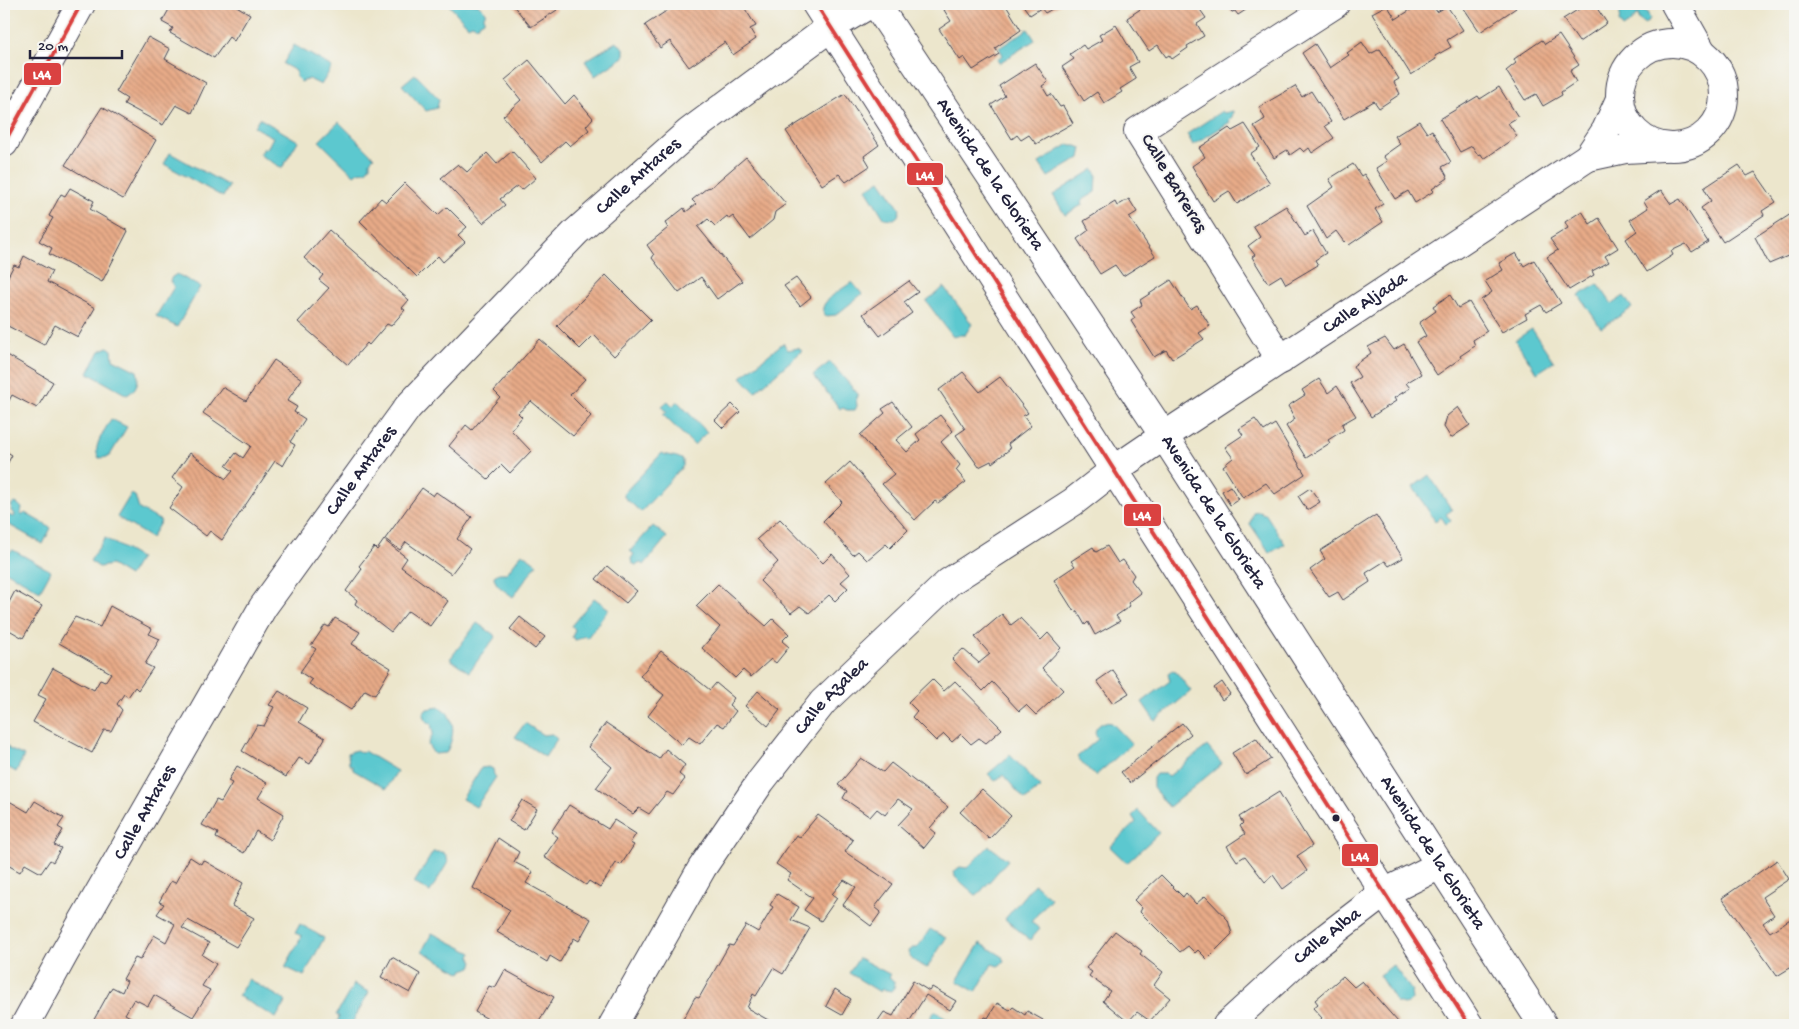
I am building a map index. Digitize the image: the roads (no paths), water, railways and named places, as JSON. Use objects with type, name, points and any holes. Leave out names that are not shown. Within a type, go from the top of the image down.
[{"type":"street","points":[[4,143],[82,4]]},
{"type":"street","points":[[816,4],[1469,1025]]},
{"type":"street","name":"Calle Antares","points":[[25,1025],[263,607],[408,407],[576,232],[689,132],[831,27],[870,4]]},
{"type":"street","name":"Avenida de la Glorieta","points":[[876,4],[1164,436],[1543,1025]]},
{"type":"street","name":"Calle Barreras","points":[[1281,360],[1138,131],[1334,4]]},
{"type":"street","points":[[1588,157],[1625,149],[1681,147],[1697,141],[1711,130],[1720,115],[1724,98],[1722,80],[1715,65],[1702,52],[1676,4]]},
{"type":"street","points":[[1663,147],[1646,141],[1632,130],[1624,116],[1620,99],[1621,83],[1628,67],[1639,55],[1654,46],[1670,43],[1687,45],[1702,52]]},
{"type":"street","points":[[1588,157],[1606,130],[1620,99]]},
{"type":"street","name":"Calle Aljada","points":[[1142,451],[1588,157]]},
{"type":"street","name":"Calle Azalea","points":[[613,1025],[702,868],[761,781],[823,702],[949,582],[1074,502],[1114,470],[1142,451]]},
{"type":"street","name":"Calle Alba","points":[[1227,1025],[1307,952],[1384,893],[1440,865]]},
{"type":"water","points":[[448,4],[478,4],[486,12],[484,21],[476,26],[472,24],[468,26]]},
{"type":"water","points":[[1617,4],[1640,4],[1640,10],[1647,12],[1650,19],[1645,24],[1639,20],[1638,14],[1623,28],[1619,22],[1621,8]]},
{"type":"water","points":[[1028,29],[1035,40],[999,63],[997,59],[1003,55],[999,48]]},
{"type":"water","points":[[616,42],[624,48],[624,57],[595,76],[585,61]]},
{"type":"water","points":[[294,45],[332,67],[321,85],[309,79],[301,82],[296,77],[296,71],[283,64]]},
{"type":"water","points":[[415,74],[439,99],[437,108],[426,111],[402,85]]},
{"type":"water","points":[[1222,111],[1224,113],[1233,111],[1230,122],[1193,145],[1187,134]]},
{"type":"water","points":[[259,118],[298,141],[282,168],[260,155],[264,148],[267,149],[273,137],[254,127]]},
{"type":"water","points":[[339,122],[374,157],[366,171],[358,172],[354,175],[319,141]]},
{"type":"water","points":[[1069,144],[1082,148],[1080,158],[1048,177],[1039,163]]},
{"type":"water","points":[[170,153],[229,186],[223,197],[164,164]]},
{"type":"water","points":[[1094,169],[1097,174],[1096,192],[1081,201],[1082,205],[1065,215],[1053,195]]},
{"type":"water","points":[[880,180],[900,209],[898,216],[894,219],[884,218],[866,189]]},
{"type":"water","points":[[177,274],[200,287],[177,327],[156,316],[174,287],[170,281],[172,277]]},
{"type":"water","points":[[852,282],[862,294],[836,315],[826,316],[823,307],[826,302]]},
{"type":"water","points":[[1598,284],[1612,304],[1624,296],[1632,308],[1601,328],[1579,295]]},
{"type":"water","points":[[944,287],[972,324],[965,335],[953,337],[926,301]]},
{"type":"water","points":[[1532,329],[1554,362],[1537,373],[1515,340]]},
{"type":"water","points":[[783,343],[788,350],[798,348],[802,351],[755,392],[741,377]]},
{"type":"water","points":[[108,347],[112,350],[113,359],[137,371],[138,379],[136,385],[133,391],[127,395],[88,373],[100,351]]},
{"type":"water","points":[[830,362],[858,394],[855,410],[840,409],[813,375]]},
{"type":"water","points":[[668,401],[673,406],[677,401],[707,432],[694,445],[663,415],[667,412],[662,406]]},
{"type":"water","points":[[111,419],[127,427],[109,457],[99,458],[97,454],[98,443]]},
{"type":"water","points":[[662,453],[683,460],[683,466],[641,512],[624,497],[624,493]]},
{"type":"water","points":[[1429,475],[1452,510],[1446,514],[1451,521],[1446,524],[1441,517],[1435,521],[1413,487]]},
{"type":"water","points":[[131,494],[135,496],[139,509],[161,521],[151,538],[117,517]]},
{"type":"water","points":[[14,503],[22,508],[20,514],[23,515],[25,513],[51,528],[43,544],[4,522],[7,515],[14,517],[15,514],[11,511],[12,504]]},
{"type":"water","points":[[1260,511],[1263,514],[1265,513],[1285,544],[1270,553],[1250,524],[1253,512]]},
{"type":"water","points":[[653,526],[667,537],[644,565],[632,563],[631,559],[634,554],[630,551]]},
{"type":"water","points":[[105,538],[140,558],[129,576],[111,565],[99,567],[90,561]]},
{"type":"water","points":[[13,550],[51,571],[40,591],[4,570],[4,551],[10,552]]},
{"type":"water","points":[[522,553],[537,564],[513,597],[496,583],[494,576],[499,573],[507,573]]},
{"type":"water","points":[[594,598],[609,609],[587,638],[584,636],[575,640],[572,637],[575,629],[571,626]]},
{"type":"water","points":[[477,623],[496,636],[469,672],[450,659]]},
{"type":"water","points":[[1171,671],[1176,672],[1191,691],[1155,721],[1142,702],[1170,681],[1168,673]]},
{"type":"water","points":[[440,707],[448,713],[452,725],[452,734],[446,753],[434,754],[428,745],[433,733],[431,724],[424,719],[423,714],[427,709]]},
{"type":"water","points":[[1105,722],[1112,723],[1132,744],[1095,776],[1077,757],[1098,739],[1095,731]]},
{"type":"water","points":[[525,723],[543,735],[552,734],[557,739],[545,757],[515,737]]},
{"type":"water","points":[[4,740],[9,749],[24,756],[16,772],[4,765]]},
{"type":"water","points":[[1207,746],[1222,764],[1169,807],[1153,788],[1153,778],[1156,774],[1166,774],[1169,776]]},
{"type":"water","points":[[356,750],[362,753],[364,751],[397,771],[386,789],[353,770],[353,767],[349,764],[348,753]]},
{"type":"water","points":[[1010,755],[1041,787],[1025,800],[1003,775],[995,781],[988,774]]},
{"type":"water","points":[[489,767],[493,769],[496,777],[476,807],[462,799],[481,768]]},
{"type":"water","points":[[1138,810],[1159,833],[1127,863],[1110,847],[1136,822],[1132,816]]},
{"type":"water","points":[[989,846],[1008,860],[977,896],[955,877],[954,871],[960,867],[967,868]]},
{"type":"water","points":[[433,852],[442,852],[446,855],[448,862],[430,892],[414,883]]},
{"type":"water","points":[[1034,884],[1051,898],[1031,922],[1040,929],[1030,940],[1005,919]]},
{"type":"water","points":[[300,924],[324,938],[304,976],[285,967],[302,936],[295,933]]},
{"type":"water","points":[[930,929],[946,938],[927,968],[913,960],[908,951],[912,948],[917,948]]},
{"type":"water","points":[[432,933],[472,953],[470,956],[473,962],[471,967],[463,970],[461,973],[422,951]]},
{"type":"water","points":[[980,943],[1002,956],[1004,962],[998,966],[992,964],[976,992],[957,981]]},
{"type":"water","points":[[859,958],[891,975],[889,977],[893,980],[893,989],[891,991],[882,989],[880,992],[849,973]]},
{"type":"water","points":[[1393,965],[1412,991],[1412,1000],[1407,1005],[1396,1002],[1379,975]]},
{"type":"water","points":[[248,979],[286,1001],[276,1018],[238,996]]},
{"type":"water","points":[[354,984],[369,992],[352,1023],[341,1025],[338,1022],[339,1016],[336,1015]]},
{"type":"water","points":[[935,1011],[955,1025],[926,1025]]}]
